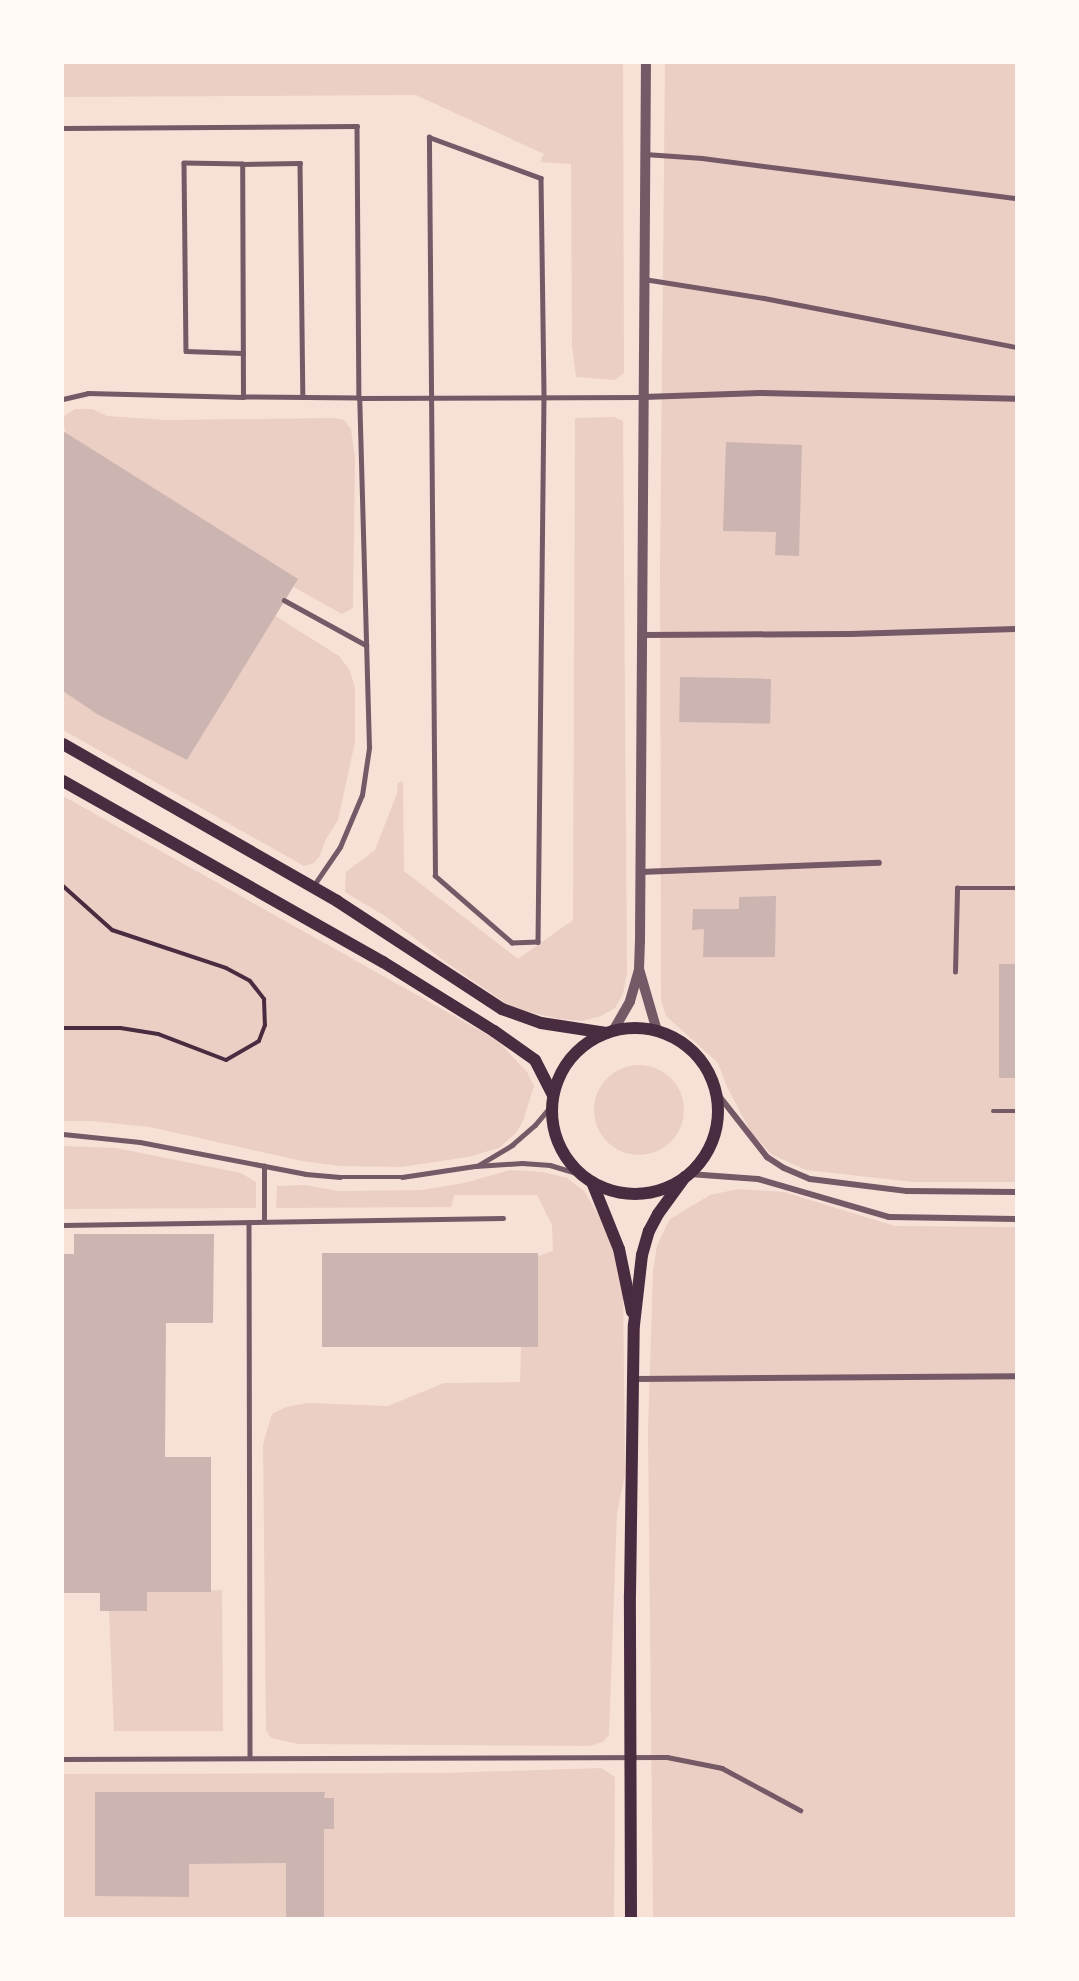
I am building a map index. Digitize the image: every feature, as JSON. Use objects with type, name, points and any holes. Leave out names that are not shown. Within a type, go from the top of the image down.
[{"type":"main road","points":[[63,744],[312,887],[414,950],[502,1009],[541,1023],[610,1032]]},
{"type":"main road","points":[[63,781],[383,962],[494,1031],[535,1060],[553,1100]]},
{"type":"main road","points":[[631,1918],[630,1756],[634,1325],[642,1255],[649,1232],[658,1214],[702,1160],[713,1139],[718,1116],[716,1092],[708,1071],[695,1053],[677,1040],[657,1031],[631,1028],[610,1032],[593,1039],[571,1057],[557,1082],[553,1100],[556,1138],[570,1163],[580,1174],[592,1182],[615,1191],[639,1194],[663,1189],[687,1176]]},
{"type":"main road","points":[[592,1182],[618,1249],[634,1325]]},
{"type":"street","points":[[610,1032],[630,1001],[639,969],[646,63]]},
{"type":"street","points":[[643,397],[760,393],[1016,399]]},
{"type":"street","points":[[643,634],[850,634],[1016,629]]},
{"type":"street","points":[[640,872],[879,863]]},
{"type":"street","points":[[639,969],[657,1031]]},
{"type":"street","points":[[716,1092],[767,1157],[810,1179],[907,1191],[1016,1192]]},
{"type":"street","points":[[687,1176],[758,1179],[889,1217],[1016,1218]]},
{"type":"street","points":[[634,1379],[1016,1376]]},
{"type":"lane","points":[[63,128],[357,126],[359,398],[369,748],[362,795],[340,847],[312,887]]},
{"type":"lane","points":[[429,137],[541,178],[544,398],[538,942],[512,943],[435,876],[429,398],[429,137]]},
{"type":"lane","points":[[645,154],[702,158],[1016,198]]},
{"type":"lane","points":[[243,353],[186,351],[184,163],[300,163],[303,398]]},
{"type":"lane","points":[[242,164],[243,397]]},
{"type":"lane","points":[[644,279],[764,298],[1016,347]]},
{"type":"lane","points":[[63,399],[88,393],[303,398],[643,397]]},
{"type":"lane","points":[[284,600],[366,645]]},
{"type":"lane","points":[[955,972],[957,888],[1016,888]]},
{"type":"lane","points":[[476,1166],[512,1145],[536,1125],[553,1100]]},
{"type":"lane","points":[[993,1111],[1016,1111]]},
{"type":"lane","points":[[63,1134],[140,1142],[306,1174],[358,1179],[402,1177],[476,1166],[540,1163],[580,1174]]},
{"type":"lane","points":[[264,1166],[264,1222]]},
{"type":"lane","points":[[63,1225],[504,1218]]},
{"type":"lane","points":[[249,1222],[250,1758]]},
{"type":"lane","points":[[63,1759],[667,1757],[722,1768],[800,1810]]},
{"type":"path","points":[[63,886],[112,930],[226,968],[250,981],[264,999],[265,1025],[259,1041],[226,1060],[158,1034],[120,1028],[63,1028]]},
{"type":"shaded area","points":[[63,63],[623,63],[624,373],[615,380],[576,377],[572,345],[571,164],[540,162],[544,154],[416,95],[63,97]]},
{"type":"shaded area","points":[[665,63],[1016,63],[1016,1182],[913,1182],[806,1170],[771,1154],[751,1132],[727,1087],[718,1063],[666,1016],[661,1000],[660,566]]},
{"type":"shaded area","points":[[75,409],[92,409],[107,416],[165,420],[333,418],[344,420],[351,429],[355,458],[353,608],[342,614],[292,586],[65,432],[63,417]]},
{"type":"shaded area","points":[[614,417],[623,421],[627,973],[623,994],[615,1008],[601,1016],[583,1021],[559,1019],[513,1008],[447,963],[388,918],[345,892],[346,872],[375,850],[397,793],[398,783],[403,781],[404,871],[518,959],[573,920],[575,418]]},
{"type":"shaded area","points":[[274,615],[339,656],[349,669],[355,687],[355,742],[338,820],[325,841],[320,856],[314,863],[304,866],[63,730],[63,684],[187,760]]},
{"type":"shaded area","points":[[63,796],[497,1040],[527,1072],[534,1086],[523,1121],[516,1133],[499,1148],[468,1157],[401,1167],[339,1166],[302,1161],[150,1127],[90,1121],[63,1121]]},
{"type":"shaded area","points":[[630,1065],[648,1065],[664,1072],[677,1085],[684,1101],[684,1119],[677,1135],[664,1148],[648,1155],[630,1155],[614,1148],[601,1135],[594,1119],[594,1101],[601,1085],[614,1072]]},
{"type":"shaded area","points":[[63,1146],[116,1148],[241,1173],[256,1182],[256,1208],[63,1209]]},
{"type":"shaded area","points":[[510,1170],[543,1172],[567,1178],[585,1192],[604,1225],[623,1280],[625,1475],[617,1513],[609,1735],[603,1742],[589,1746],[298,1744],[271,1738],[266,1730],[263,1444],[272,1414],[286,1407],[308,1403],[388,1406],[444,1383],[520,1382],[521,1347],[538,1347],[538,1256],[553,1251],[552,1225],[537,1195],[454,1195],[451,1207],[276,1208],[277,1186],[305,1185],[339,1191],[422,1190],[464,1183]]},
{"type":"shaded area","points":[[738,1189],[784,1192],[895,1226],[1016,1227],[1016,1918],[653,1918],[648,1431],[653,1271],[657,1245],[670,1219],[710,1195]]},
{"type":"shaded area","points":[[222,1590],[223,1731],[114,1731],[109,1611],[147,1592]]},
{"type":"shaded area","points":[[601,1768],[615,1777],[614,1918],[63,1918],[63,1774],[442,1773]]},
{"type":"building","points":[[63,431],[298,579],[187,760],[97,714],[63,691]]},
{"type":"building","points":[[726,442],[802,445],[799,556],[775,555],[776,532],[723,531]]},
{"type":"building","points":[[680,677],[771,679],[770,724],[679,722]]},
{"type":"building","points":[[776,896],[775,957],[703,957],[704,929],[692,930],[693,909],[739,909],[739,897]]},
{"type":"building","points":[[999,964],[1016,964],[1016,1078],[999,1078]]},
{"type":"building","points":[[74,1234],[214,1234],[213,1323],[166,1323],[165,1457],[211,1457],[211,1592],[147,1592],[147,1611],[100,1611],[100,1593],[63,1593],[63,1254],[74,1254]]},
{"type":"building","points":[[322,1253],[538,1253],[538,1347],[322,1347]]},
{"type":"building","points":[[95,1792],[325,1792],[324,1798],[334,1798],[334,1829],[324,1829],[324,1918],[286,1918],[286,1863],[189,1864],[189,1897],[95,1896]]}]
